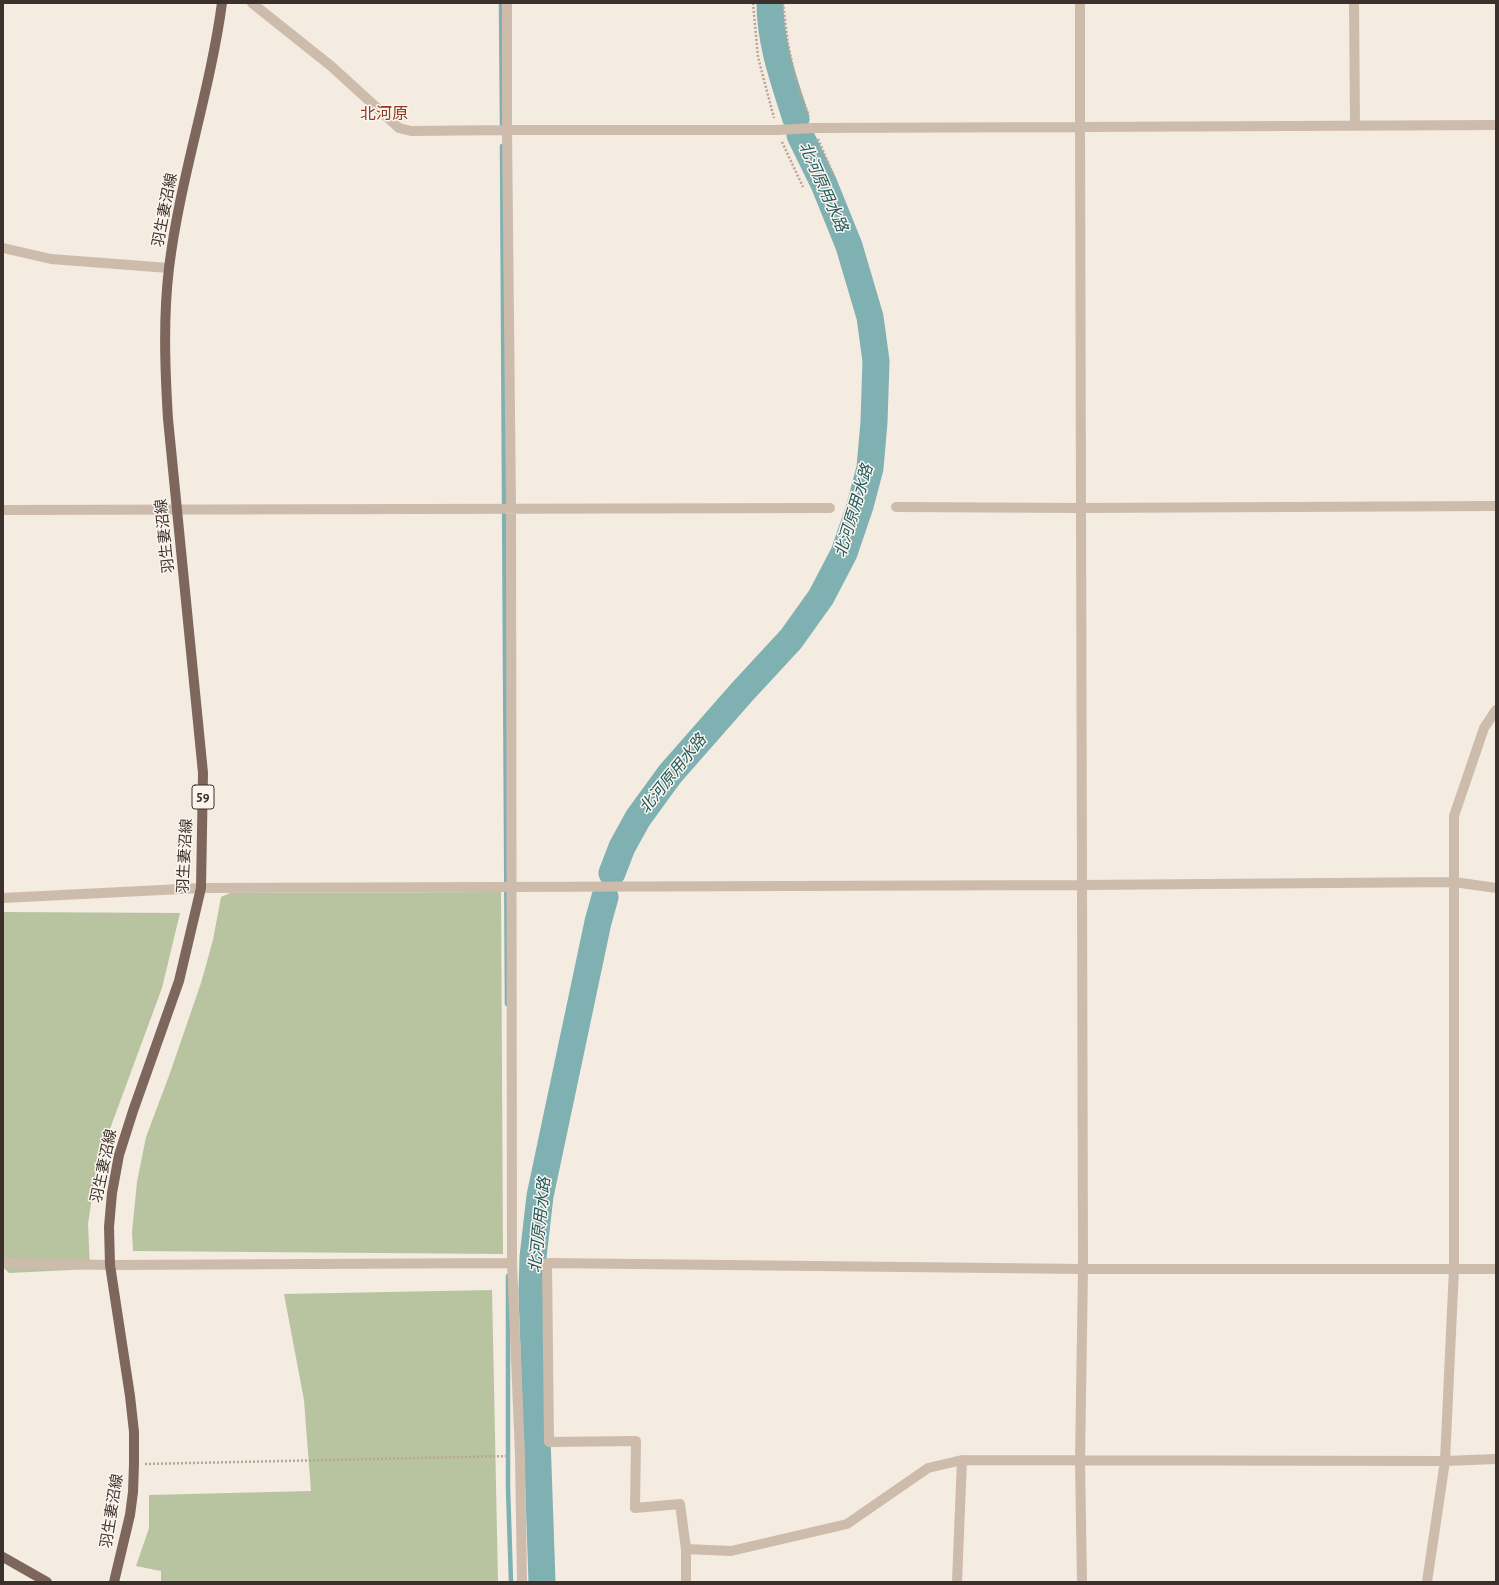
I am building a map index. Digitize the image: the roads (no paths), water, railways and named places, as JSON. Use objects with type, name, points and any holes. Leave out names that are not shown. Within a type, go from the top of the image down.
[{"type":"main road","name":"羽生妻沼線","points":[[114,1582],[130,1515],[133,1492],[134,1432],[110,1265],[109,1227],[112,1193],[119,1155],[179,981],[200,888],[203,773],[168,419],[166,312],[169,268],[180,204],[218,33],[222,3]]},
{"type":"main road","points":[[3,1557],[47,1582]]},
{"type":"street","points":[[252,3],[332,66],[399,128],[411,131],[1496,125]]},
{"type":"street","points":[[507,3],[506,130],[511,508],[512,1263],[520,1456],[522,1582]]},
{"type":"street","points":[[1080,3],[1083,1270],[1080,1461],[1082,1582]]},
{"type":"street","points":[[1354,3],[1356,126]]},
{"type":"street","points":[[3,248],[51,259],[169,268]]},
{"type":"street","points":[[896,507],[1080,508],[1496,506]]},
{"type":"street","points":[[3,510],[830,508]]},
{"type":"street","points":[[1427,1582],[1445,1461],[1454,1268],[1454,816],[1484,728],[1496,710]]},
{"type":"street","points":[[3,898],[200,888],[1082,885],[1454,882],[1496,888]]},
{"type":"street","points":[[3,1263],[110,1265],[512,1263]]},
{"type":"street","points":[[686,1582],[686,1549],[680,1504],[635,1508],[636,1441],[549,1442],[546,1263],[1083,1270],[1496,1268]]},
{"type":"street","points":[[686,1549],[731,1551],[847,1524],[928,1468],[962,1460],[1445,1461],[1496,1459]]},
{"type":"street","points":[[957,1582],[962,1460]]},
{"type":"waterway","points":[[501,3],[502,124]]},
{"type":"waterway","name":"北河原用水路","points":[[770,3],[772,33],[775,47],[782,76],[796,119]]},
{"type":"waterway","name":"北河原用水路","points":[[612,873],[622,847],[638,818],[670,774],[791,639],[821,597],[844,553],[860,506],[870,468],[874,422],[876,361],[870,317],[849,246],[824,184],[800,135]]},
{"type":"waterway","points":[[502,146],[507,1004]]},
{"type":"waterway","name":"北河原用水路","points":[[542,1582],[532,1293],[533,1257],[540,1196],[598,922],[605,897]]},
{"type":"waterway","points":[[508,1276],[508,1487],[511,1582]]},
{"type":"district","name":"北河原","points":[[384,114]]}]
